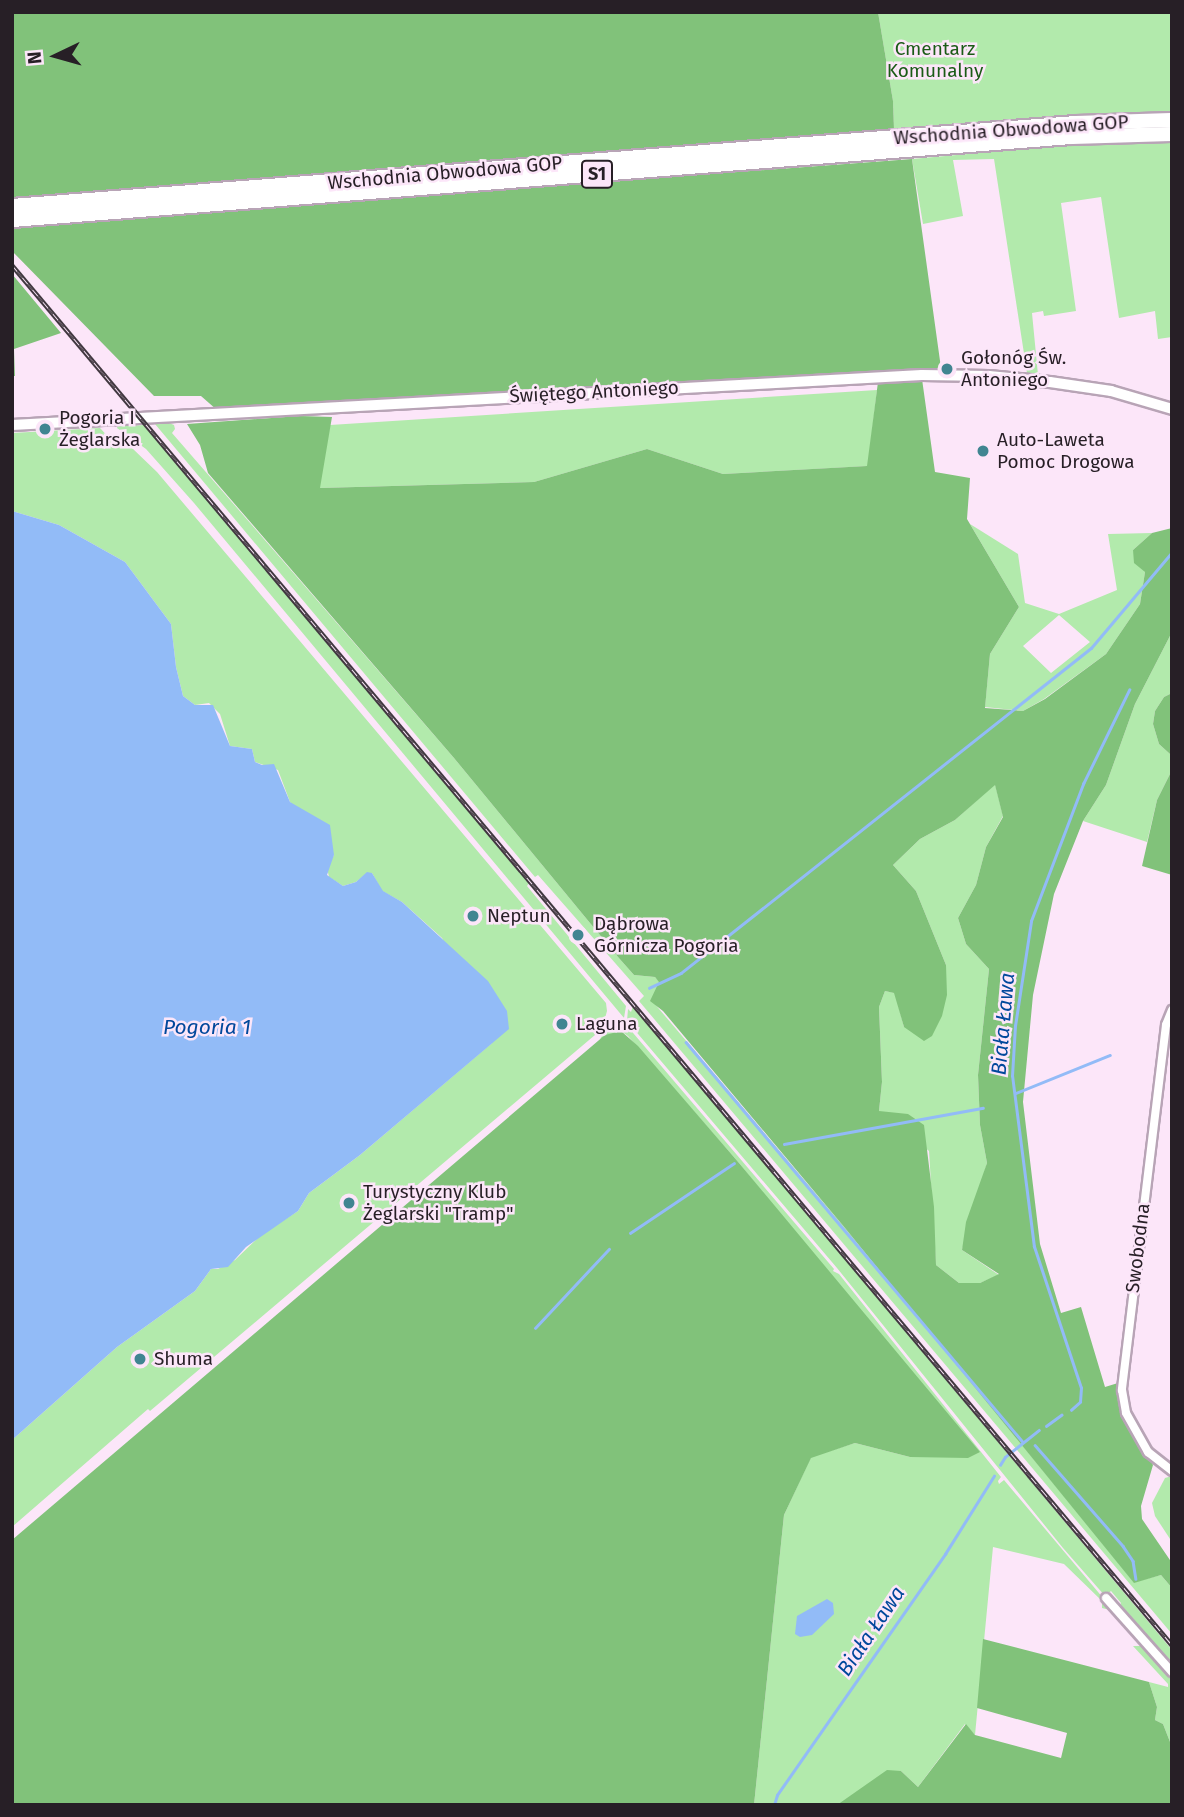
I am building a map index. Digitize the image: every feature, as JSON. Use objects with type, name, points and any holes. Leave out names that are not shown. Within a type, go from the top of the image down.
[{"type":"highway","name":"Wschodnia Obwodowa GOP","points":[[12,206],[1075,122],[1172,120]]},
{"type":"highway","name":"Wschodnia Obwodowa GOP","points":[[17,220],[1071,137],[1172,134]]},
{"type":"street","name":"Świętego Antoniego","points":[[12,425],[922,375],[989,376],[1050,382],[1111,391],[1172,409]]},
{"type":"street","name":"Swobodna","points":[[1172,1010],[1166,1025],[1122,1390],[1125,1409],[1148,1451],[1172,1471]]},
{"type":"street","points":[[1106,1598],[1172,1672]]},
{"type":"green space","points":[[12,12],[878,12],[893,101],[894,129],[12,201]]},
{"type":"green space","name":"Cmentarz Komunalny","points":[[878,12],[1172,12],[1172,114],[1033,119],[894,129],[893,101]]},
{"type":"green space","points":[[1172,141],[1172,337],[1158,339],[1155,311],[1119,318],[1101,197],[1061,203],[1076,311],[1044,316],[1043,311],[1032,313],[1038,375],[1027,373],[994,159],[953,160],[963,216],[923,224],[912,159],[1056,146]]},
{"type":"green space","points":[[912,159],[941,368],[910,372],[217,410],[201,396],[154,396],[12,251],[12,228],[27,225]]},
{"type":"green space","points":[[12,274],[61,333],[14,349],[15,376],[12,376]]},
{"type":"green space","points":[[922,379],[935,472],[970,478],[967,519],[1019,607],[990,654],[985,708],[1023,711],[1045,699],[1106,654],[1140,604],[1145,572],[1134,563],[1133,550],[1152,533],[1172,528],[1172,632],[1135,704],[1106,785],[1083,821],[1054,894],[1033,995],[1023,1102],[1040,1244],[1061,1313],[1081,1307],[1105,1387],[1118,1383],[1118,1402],[1153,1465],[1141,1506],[1142,1519],[1172,1563],[1172,1588],[1161,1575],[1134,1583],[845,1228],[663,1011],[650,1001],[659,982],[655,977],[634,975],[618,957],[454,758],[208,473],[200,445],[187,424],[300,416],[332,417],[320,488],[534,482],[647,449],[723,474],[867,466],[878,382]],"holes":[[[995,785],[1003,817],[986,847],[976,885],[958,918],[966,944],[989,969],[978,1075],[980,1125],[987,1163],[966,1222],[962,1250],[999,1274],[980,1283],[959,1283],[936,1265],[934,1207],[924,1125],[908,1114],[879,1111],[882,1082],[879,1007],[885,991],[894,993],[904,1027],[924,1041],[932,1036],[942,1016],[947,995],[946,965],[916,891],[893,865],[920,839],[955,820]]]},
{"type":"green space","points":[[877,390],[868,466],[723,474],[647,449],[534,482],[319,488],[330,425]]},
{"type":"green space","points":[[164,421],[174,425],[172,433],[454,758],[618,957],[634,975],[655,977],[660,982],[654,1003],[845,1228],[1134,1582],[1161,1575],[1172,1588],[1172,1634],[639,1001],[644,996],[538,875],[535,877],[155,424]]},
{"type":"green space","points":[[128,423],[128,426],[144,425],[529,883],[527,886],[626,1006],[624,1018],[194,503],[146,449],[117,428],[118,424]]},
{"type":"green space","points":[[100,428],[113,442],[132,448],[157,472],[606,1003],[607,1011],[604,1022],[595,1035],[150,1411],[148,1409],[12,1527],[12,1440],[117,1347],[195,1291],[211,1269],[218,1269],[235,1260],[261,1235],[298,1211],[309,1193],[360,1155],[492,1043],[442,938],[402,902],[382,891],[372,873],[343,886],[329,877],[327,868],[334,855],[290,802],[278,770],[255,762],[252,749],[230,746],[220,714],[209,703],[195,705],[183,696],[176,667],[171,624],[125,562],[59,525],[12,511],[12,433]]},
{"type":"green space","points":[[970,524],[1018,554],[1025,603],[1059,614],[1117,590],[1108,534],[1152,533],[1133,550],[1145,572],[1140,604],[1106,654],[1023,711],[985,707],[990,654],[1019,607]],"holes":[[[1059,615],[1090,642],[1051,673],[1023,646]]]},
{"type":"green space","points":[[1172,632],[1172,693],[1164,697],[1155,711],[1153,724],[1159,744],[1170,754],[1172,770],[1157,800],[1147,842],[1083,821],[1106,785],[1135,704]]},
{"type":"green space","points":[[1172,693],[1172,766],[1170,754],[1159,744],[1153,724],[1155,711],[1164,697]]},
{"type":"green space","points":[[1172,770],[1172,875],[1142,866],[1157,800]]},
{"type":"green space","points":[[995,784],[1003,816],[986,847],[976,885],[958,918],[966,944],[989,969],[978,1075],[980,1125],[987,1163],[962,1250],[999,1275],[980,1283],[959,1283],[936,1265],[929,1151],[879,1111],[882,1082],[879,1007],[885,991],[895,993],[904,1027],[946,965],[916,891],[893,865],[920,839],[955,820]]},
{"type":"green space","points":[[633,1006],[1172,1650],[1172,1668],[1119,1608],[1121,1603],[1111,1591],[1105,1596],[1063,1548],[837,1268],[627,1021],[628,1009],[631,1012]]},
{"type":"green space","points":[[628,1027],[833,1271],[839,1274],[1001,1477],[999,1484],[1004,1480],[1114,1611],[1102,1608],[1102,1601],[1064,1564],[993,1547],[975,1735],[965,1724],[918,1787],[901,1771],[837,1805],[754,1805],[784,1515],[811,1457],[855,1443],[910,1457],[808,1249],[739,1163],[628,1036],[621,1031],[600,1039],[605,1031]]},
{"type":"green space","points":[[621,1031],[638,1046],[739,1163],[980,1452],[968,1458],[910,1457],[855,1443],[811,1458],[784,1515],[754,1805],[12,1805],[12,1540],[605,1035]]},
{"type":"green space","points":[[1172,1476],[1172,1542],[1155,1516],[1152,1503],[1165,1478]]},
{"type":"green space","points":[[983,1639],[1149,1682],[1157,1707],[1155,1720],[1163,1724],[1172,1747],[1172,1805],[837,1805],[887,1770],[901,1771],[918,1787],[966,1724],[975,1735],[1061,1758],[1067,1733],[977,1708]]},
{"type":"green space","points":[[1133,1646],[1145,1646],[1172,1677],[1172,1747],[1163,1724],[1155,1720],[1157,1707],[1149,1682],[1168,1687],[1168,1684]]},
{"type":"water","name":"Pogoria 1","points":[[12,511],[59,525],[125,562],[171,624],[176,667],[183,696],[195,705],[213,705],[230,746],[252,749],[255,762],[262,765],[274,764],[290,802],[330,825],[334,855],[327,875],[343,886],[356,882],[367,872],[372,873],[383,891],[402,902],[488,981],[507,1011],[509,1029],[360,1155],[309,1193],[298,1211],[246,1247],[228,1267],[211,1269],[195,1291],[117,1347],[12,1440]]},
{"type":"water","points":[[827,1599],[833,1603],[834,1614],[812,1635],[800,1637],[795,1634],[797,1616]]},
{"type":"waterway","points":[[649,988],[681,973],[1091,648],[1172,552]]},
{"type":"waterway","name":"Biała Ława","points":[[1071,1410],[1080,1402],[1081,1388],[1034,1247],[1012,1076],[1015,1026],[1031,921],[1083,784],[1129,690]]},
{"type":"waterway","points":[[686,1042],[1023,1442]]},
{"type":"waterway","points":[[1016,1093],[1110,1055]]},
{"type":"waterway","points":[[784,1144],[983,1108]]},
{"type":"waterway","points":[[630,1233],[734,1163]]},
{"type":"waterway","points":[[535,1328],[609,1249]]},
{"type":"waterway","name":"Biała Ława","points":[[1046,1426],[1061,1415]]},
{"type":"waterway","name":"Biała Ława","points":[[1000,1465],[1005,1457],[1039,1430]]},
{"type":"waterway","points":[[1035,1445],[1123,1546],[1133,1561],[1136,1579]]},
{"type":"waterway","name":"Biała Ława","points":[[774,1805],[777,1795],[945,1554],[994,1476]]},
{"type":"railway","points":[[12,265],[1172,1645]]},
{"type":"place","name":"Gołonóg Św. Antoniego","points":[[947,369]]},
{"type":"place","name":"Pogoria I Żeglarska","points":[[45,429]]},
{"type":"place","name":"Auto-Laweta Pomoc Drogowa","points":[[983,451]]},
{"type":"place","name":"Neptun","points":[[473,916]]},
{"type":"place","name":"Dąbrowa Górnicza Pogoria","points":[[578,935]]},
{"type":"place","name":"Laguna","points":[[562,1024]]},
{"type":"place","name":"Turystyczny Klub Żeglarski \"Tramp\"","points":[[349,1203]]},
{"type":"place","name":"Shuma","points":[[140,1359]]}]
